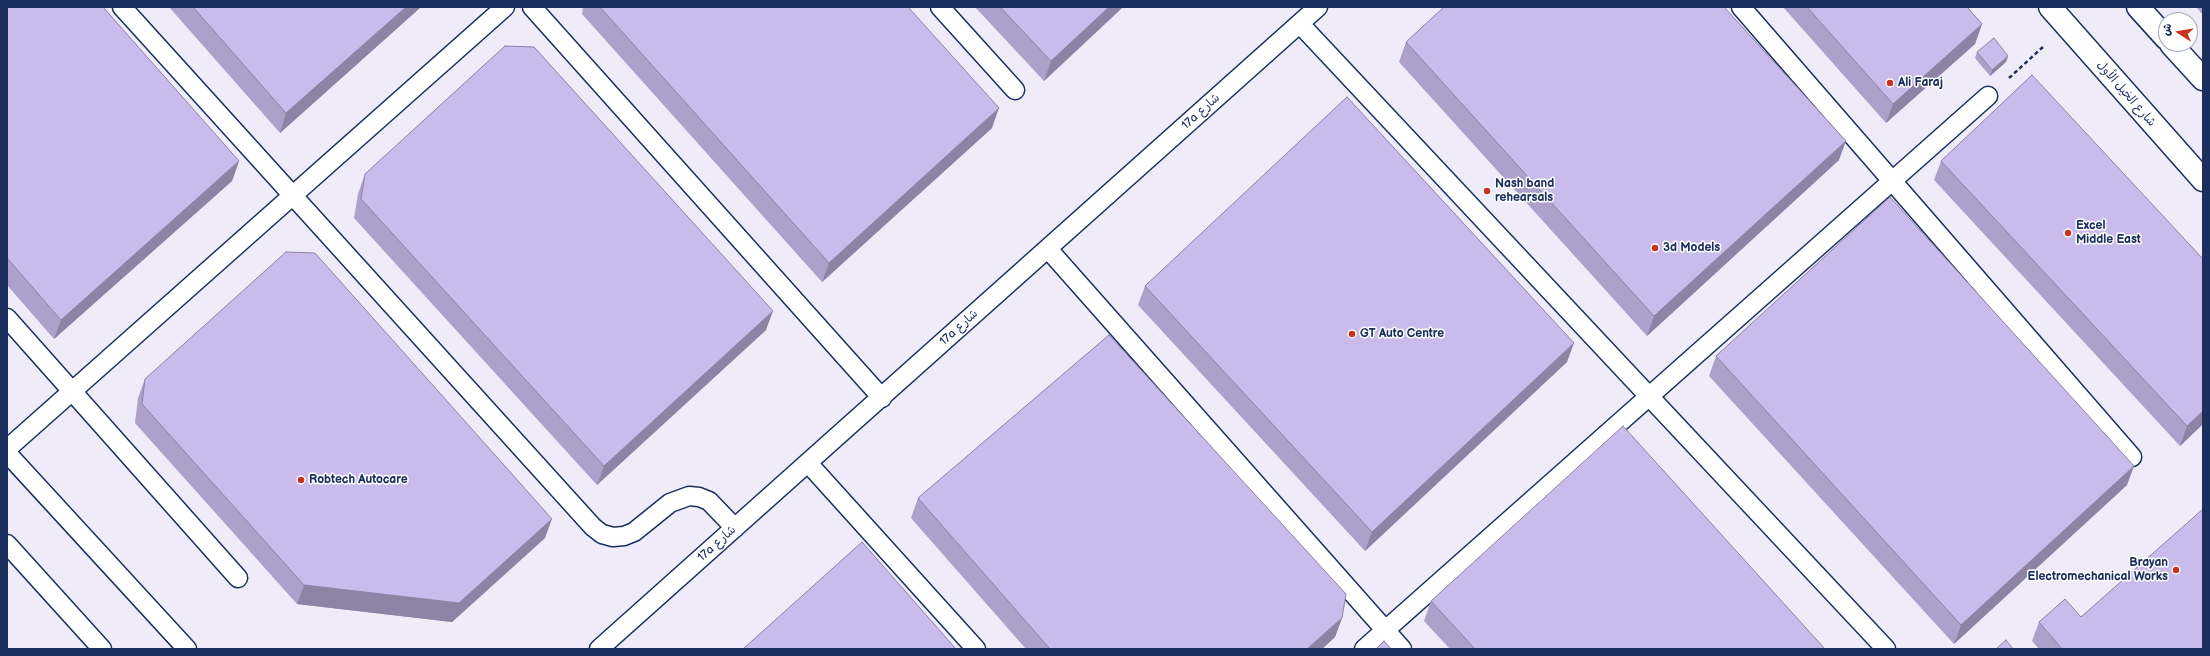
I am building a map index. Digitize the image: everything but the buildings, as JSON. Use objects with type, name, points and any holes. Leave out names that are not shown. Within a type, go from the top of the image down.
[{"type":"main road","name":"شارع الخيل الأول","points":[[2050,7],[2203,180]]},
{"type":"main road","points":[[2138,7],[2158,29]]},
{"type":"main road","points":[[2178,52],[2203,79]]},
{"type":"lane","points":[[122,7],[593,527],[602,534],[614,537],[624,536],[634,532],[670,503],[689,496],[699,497],[709,502],[735,528]]},
{"type":"lane","points":[[7,449],[505,7]]},
{"type":"lane","points":[[532,7],[882,398]]},
{"type":"lane","points":[[940,7],[1015,90]]},
{"type":"lane","name":"17a شارع","points":[[599,649],[882,398],[1318,7]]},
{"type":"lane","points":[[1741,7],[2132,458]]},
{"type":"lane","points":[[1300,24],[1886,649]]},
{"type":"lane","points":[[1364,649],[1988,96]]},
{"type":"lane","points":[[1048,249],[1402,649]]},
{"type":"lane","points":[[7,318],[238,578]]},
{"type":"lane","points":[[7,453],[187,649]]},
{"type":"lane","points":[[808,463],[976,649]]},
{"type":"lane","points":[[7,544],[102,649]]},
{"type":"path","points":[[1988,96],[2067,26]]},
{"type":"shaded area","points":[[7,7],[2203,7],[2203,649],[7,649]]},
{"type":"place","name":"Ali Faraj","points":[[1890,83]]},
{"type":"place","name":"Nash band rehearsals","points":[[1487,191]]},
{"type":"place","name":"Excel Middle East","points":[[2068,233]]},
{"type":"place","name":"3d Models","points":[[1655,248]]},
{"type":"place","name":"GT Auto Centre","points":[[1352,334]]},
{"type":"place","name":"Robtech Autocare","points":[[301,480]]},
{"type":"place","name":"Brayan Electromechanical Works","points":[[2176,570]]}]
